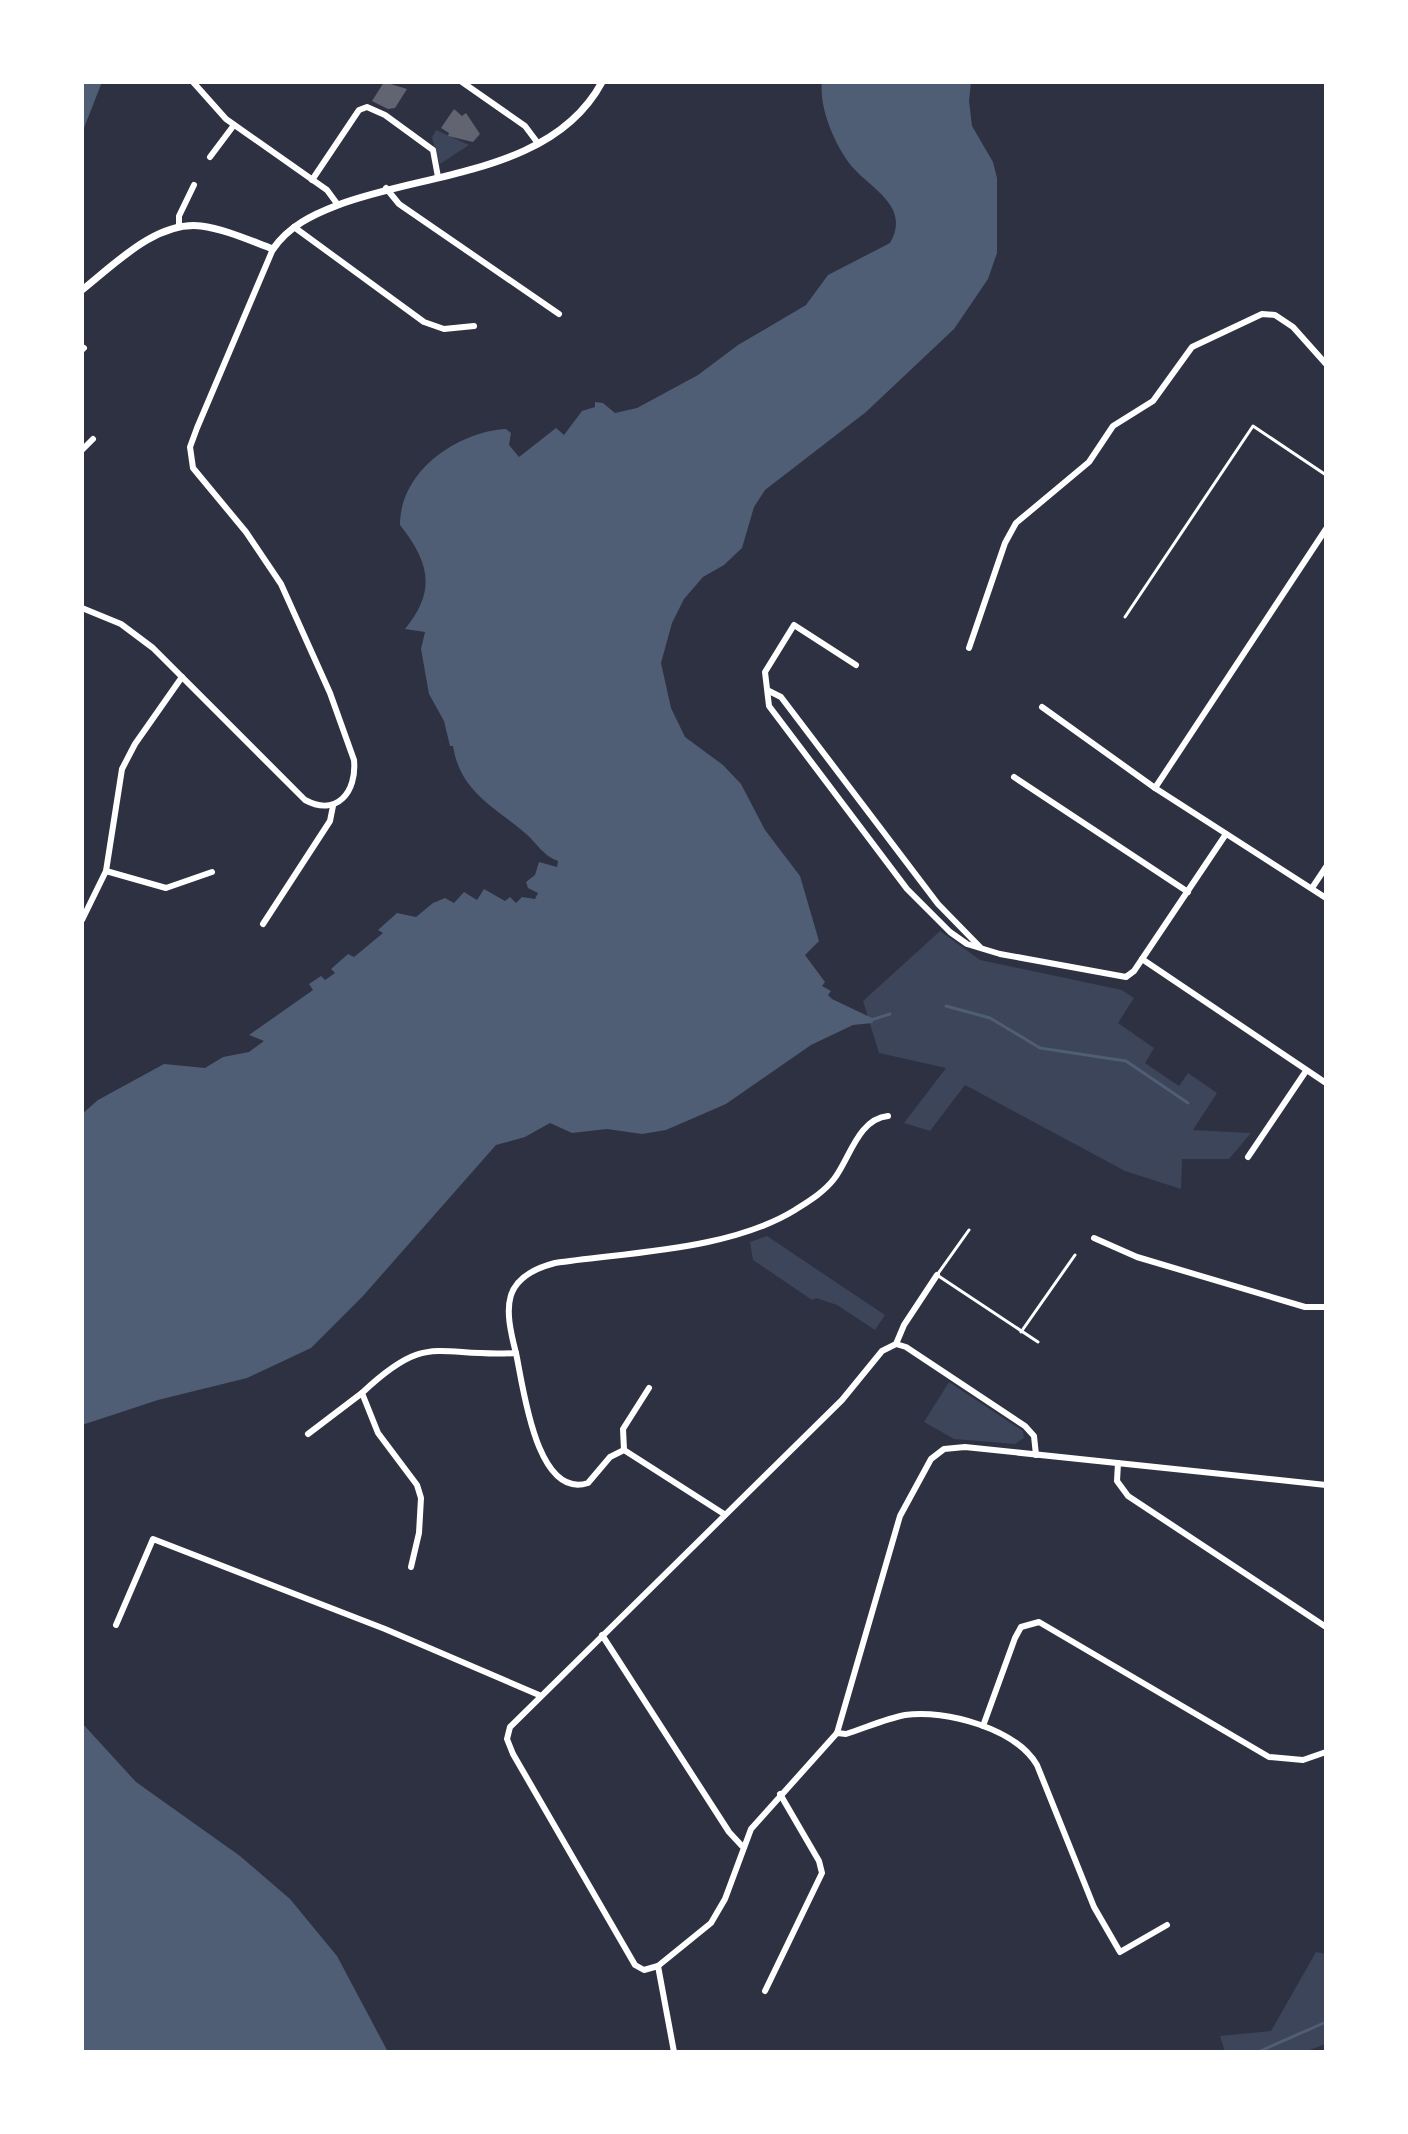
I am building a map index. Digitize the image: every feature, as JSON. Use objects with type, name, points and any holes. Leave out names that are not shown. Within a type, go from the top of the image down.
[{"type":"street","points":[[193,82],[234,125],[327,190],[338,205]]},
{"type":"street","points":[[462,82],[525,126],[537,142]]},
{"type":"street","points":[[263,924],[330,821],[333,806],[348,794],[355,769],[330,693],[299,621],[272,570],[246,532],[197,474],[190,454],[201,417],[273,249],[294,227],[338,205],[386,188],[486,167],[575,121],[602,82]]},
{"type":"street","points":[[312,180],[359,110],[367,107],[385,115],[433,150],[438,177]]},
{"type":"street","points":[[210,157],[234,125]]},
{"type":"street","points":[[179,227],[179,216],[194,185]]},
{"type":"street","points":[[386,188],[399,204],[559,314]]},
{"type":"street","points":[[82,290],[154,236],[179,227],[201,226],[273,249]]},
{"type":"street","points":[[294,227],[424,322],[444,329],[474,326]]},
{"type":"street","points":[[969,648],[1005,543],[1016,523],[1089,462],[1113,426],[1153,401],[1192,347],[1262,314],[1275,315],[1293,327],[1326,364]]},
{"type":"street","points":[[82,450],[93,439]]},
{"type":"street","points":[[1155,788],[1326,529]]},
{"type":"street","points":[[82,608],[130,630],[182,677],[298,795],[312,804],[333,806]]},
{"type":"street","points":[[856,665],[794,625],[766,667],[769,706],[907,889],[950,932],[967,944],[1121,979],[1130,975],[1142,959],[1226,834]]},
{"type":"street","points":[[82,920],[106,871],[122,769],[135,744],[182,677]]},
{"type":"street","points":[[769,691],[781,697],[938,904],[980,947]]},
{"type":"street","points":[[1042,707],[1155,788],[1326,898]]},
{"type":"street","points":[[1014,777],[1188,892]]},
{"type":"street","points":[[1312,888],[1326,867]]},
{"type":"street","points":[[106,871],[166,888],[212,872]]},
{"type":"street","points":[[1142,959],[1326,1083]]},
{"type":"street","points":[[1248,1157],[1306,1071]]},
{"type":"street","points":[[624,1450],[610,1457],[588,1483],[575,1484],[558,1475],[541,1454],[534,1437],[506,1307],[518,1282],[528,1274],[555,1263],[736,1235],[778,1219],[813,1199],[834,1179],[866,1126],[878,1117],[888,1116]]},
{"type":"street","points":[[1094,1238],[1137,1257],[1305,1307],[1326,1307]]},
{"type":"street","points":[[937,1275],[904,1325],[896,1344],[882,1351],[842,1400],[539,1695],[510,1727],[508,1744],[630,1959],[644,1970],[658,1966],[711,1923],[725,1899],[742,1846],[751,1829],[837,1733],[892,1535],[931,1459],[944,1449],[954,1447],[1326,1485]]},
{"type":"street","points":[[896,1344],[906,1347],[1025,1426],[1034,1436],[1036,1455]]},
{"type":"street","points":[[308,1434],[362,1393],[386,1370],[413,1353],[444,1348],[489,1355],[516,1353]]},
{"type":"street","points":[[624,1450],[623,1429],[649,1388]]},
{"type":"street","points":[[362,1393],[378,1433],[417,1485],[421,1498],[411,1567]]},
{"type":"street","points":[[624,1450],[724,1514]]},
{"type":"street","points":[[1118,1463],[1119,1487],[1128,1496],[1326,1627]]},
{"type":"street","points":[[116,1625],[153,1539],[385,1629],[539,1695]]},
{"type":"street","points":[[983,1726],[1015,1638],[1021,1627],[1039,1622],[1269,1757],[1303,1760],[1326,1752]]},
{"type":"street","points":[[602,1635],[729,1832],[742,1846]]},
{"type":"street","points":[[837,1733],[846,1734],[905,1715],[926,1715],[983,1726],[1023,1745],[1037,1765],[1094,1907],[1120,1952],[1167,1925]]},
{"type":"street","points":[[765,1991],[822,1873],[819,1861],[780,1794]]},
{"type":"street","points":[[658,1966],[674,2052]]},
{"type":"lane","points":[[1125,617],[1253,426],[1326,475]]},
{"type":"lane","points":[[969,1230],[937,1275],[1038,1342]]},
{"type":"lane","points":[[1021,1332],[1075,1255]]},
{"type":"shaded area","points":[[82,82],[102,82],[82,133]]},
{"type":"shaded area","points":[[822,82],[971,82],[969,101],[972,126],[993,162],[997,178],[997,253],[988,279],[954,329],[866,412],[765,490],[754,507],[742,548],[724,565],[703,577],[684,599],[672,623],[661,663],[671,708],[685,737],[723,765],[741,784],[765,830],[800,876],[819,941],[805,955],[825,982],[822,986],[831,991],[828,995],[832,999],[872,1018],[873,1023],[853,1025],[811,1045],[726,1104],[666,1130],[642,1134],[607,1129],[572,1133],[550,1123],[525,1137],[496,1145],[363,1296],[311,1348],[247,1378],[158,1400],[82,1425],[82,1114],[98,1100],[164,1064],[205,1068],[223,1057],[249,1052],[264,1041],[249,1035],[313,990],[309,984],[321,976],[325,980],[335,973],[331,969],[348,954],[354,957],[383,933],[378,930],[397,913],[416,917],[445,898],[454,903],[464,892],[477,900],[484,889],[505,901],[510,897],[516,903],[522,897],[535,899],[538,893],[528,888],[526,882],[535,875],[539,862],[557,867],[558,861],[544,853],[471,787],[457,762],[453,746],[450,746],[444,721],[429,694],[421,649],[425,632],[405,629],[422,602],[425,589],[423,564],[418,551],[400,525],[410,488],[435,458],[469,438],[506,429],[511,433],[509,445],[519,457],[556,428],[564,435],[582,411],[595,407],[595,402],[603,403],[615,413],[637,408],[698,375],[738,345],[806,305],[828,275],[890,243],[896,218],[892,208],[849,163],[838,145],[825,114]]},
{"type":"shaded area","points":[[436,130],[469,145],[440,164],[432,138]]},
{"type":"shaded area","points":[[940,931],[980,960],[1122,990],[1134,998],[1118,1023],[1154,1048],[1145,1063],[1179,1086],[1188,1073],[1217,1093],[1193,1130],[1251,1133],[1229,1159],[1182,1159],[1181,1189],[1125,1171],[965,1085],[930,1131],[904,1123],[946,1068],[879,1053],[863,1001]]},
{"type":"shaded area","points":[[767,1236],[885,1315],[875,1330],[837,1305],[816,1298],[812,1300],[753,1260],[750,1242]]},
{"type":"shaded area","points":[[949,1382],[1023,1431],[1024,1438],[1015,1444],[954,1439],[924,1422]]},
{"type":"shaded area","points":[[82,1723],[136,1782],[240,1856],[290,1899],[337,1956],[388,2052],[82,2052]]},
{"type":"shaded area","points":[[1316,1952],[1326,1954],[1326,2044],[1304,2052],[1225,2052],[1220,2036],[1271,2031]]},
{"type":"building","points":[[384,82],[407,89],[395,108],[388,109],[372,101]]},
{"type":"building","points":[[454,109],[462,116],[466,113],[480,134],[473,142],[448,136],[449,133],[441,128]]},
{"type":"waterway","points":[[946,1006],[990,1018],[1040,1048],[1126,1061],[1188,1103]]},
{"type":"waterway","points":[[871,1020],[890,1014]]},
{"type":"waterway","points":[[1258,2052],[1326,2022]]}]
